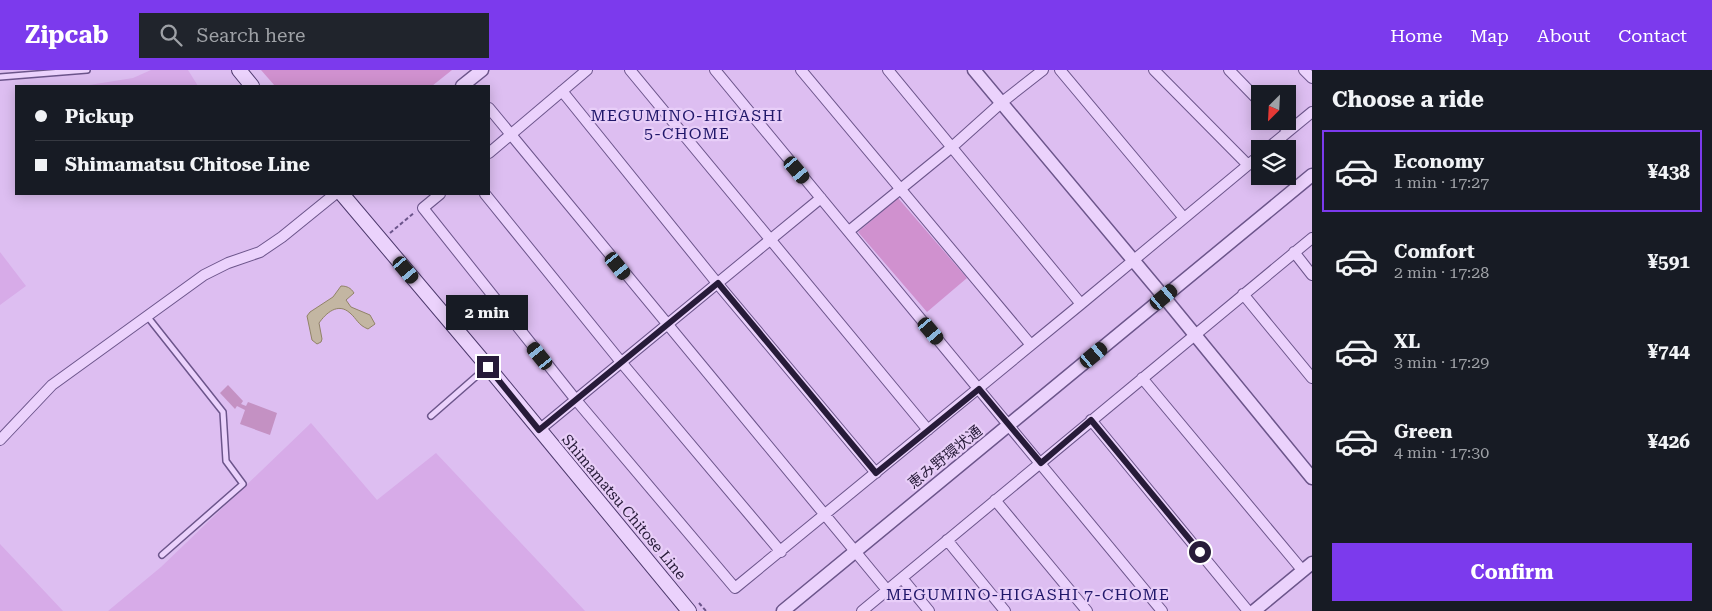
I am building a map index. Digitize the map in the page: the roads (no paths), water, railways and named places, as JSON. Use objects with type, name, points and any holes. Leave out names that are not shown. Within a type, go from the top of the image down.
[{"type":"main road","points":[[238,70],[251,85]]},
{"type":"main road","name":"Shimamatsu Chitose Line","points":[[343,195],[488,367],[689,611]]},
{"type":"street","points":[[467,85],[482,70]]},
{"type":"street","points":[[490,152],[587,70]]},
{"type":"street","points":[[630,70],[928,430]]},
{"type":"street","points":[[715,70],[1162,611]]},
{"type":"street","points":[[801,70],[1031,345]]},
{"type":"street","points":[[888,70],[1081,304]]},
{"type":"street","points":[[974,70],[1312,478]]},
{"type":"street","points":[[849,231],[1042,70]]},
{"type":"street","points":[[1060,70],[1184,218]]},
{"type":"street","points":[[1154,70],[1248,165]]},
{"type":"street","points":[[1228,70],[1251,93]]},
{"type":"street","points":[[1304,70],[1312,78]]},
{"type":"street","points":[[562,92],[876,473]]},
{"type":"street","points":[[490,109],[888,590]]},
{"type":"street","points":[[1278,140],[1312,112]]},
{"type":"street","points":[[439,195],[422,208],[576,400],[735,588],[979,389],[1251,162]]},
{"type":"street","name":"恵み野環状通","points":[[783,611],[1010,426],[1312,175]]},
{"type":"street","points":[[0,440],[52,385],[204,275],[228,262],[260,252],[282,237],[334,195]]},
{"type":"street","points":[[486,195],[780,552]]},
{"type":"street","points":[[539,430],[821,198]]},
{"type":"street","points":[[862,611],[1312,238]]},
{"type":"street","points":[[1294,252],[1312,274]]},
{"type":"street","points":[[1244,294],[1312,378]]},
{"type":"street","points":[[1142,378],[1307,567],[1254,611]]},
{"type":"street","points":[[1091,420],[1248,611]]},
{"type":"street","points":[[995,500],[1087,611]]},
{"type":"street","points":[[947,540],[1005,611]]},
{"type":"street","points":[[902,578],[929,611]]},
{"type":"lane","points":[[0,77],[87,70]]},
{"type":"lane","points":[[147,316],[223,412],[226,461],[243,484],[162,555]]},
{"type":"lane","points":[[431,416],[488,367]]},
{"type":"district","name":"MEGUMINO-HIGASHI 5-CHOME","points":[[687,124]]},
{"type":"district","name":"MEGUMINO-HIGASHI 7-CHOME","points":[[1028,594]]}]
